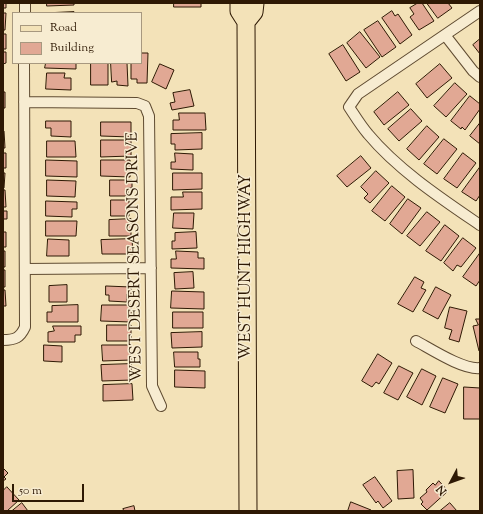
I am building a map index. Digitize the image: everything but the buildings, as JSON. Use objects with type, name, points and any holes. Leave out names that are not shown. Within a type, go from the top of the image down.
[{"type":"main road","name":"WEST HUNT HIGHWAY","points":[[239,3],[239,11],[246,22],[248,511]]},
{"type":"main road","name":"WEST HUNT HIGHWAY","points":[[246,22],[254,12],[254,3]]},
{"type":"street","points":[[480,11],[358,94],[349,107],[368,134],[393,160],[420,182],[480,225]]},
{"type":"street","points":[[445,35],[473,71],[480,77]]},
{"type":"street","points":[[3,340],[11,340],[22,335],[25,327],[24,64]]},
{"type":"street","name":"WEST DESERT SEASONS DRIVE","points":[[24,102],[137,103],[145,106],[149,116],[152,386],[161,406]]},
{"type":"street","points":[[25,269],[151,268]]},
{"type":"street","points":[[416,341],[462,366],[480,368]]}]
